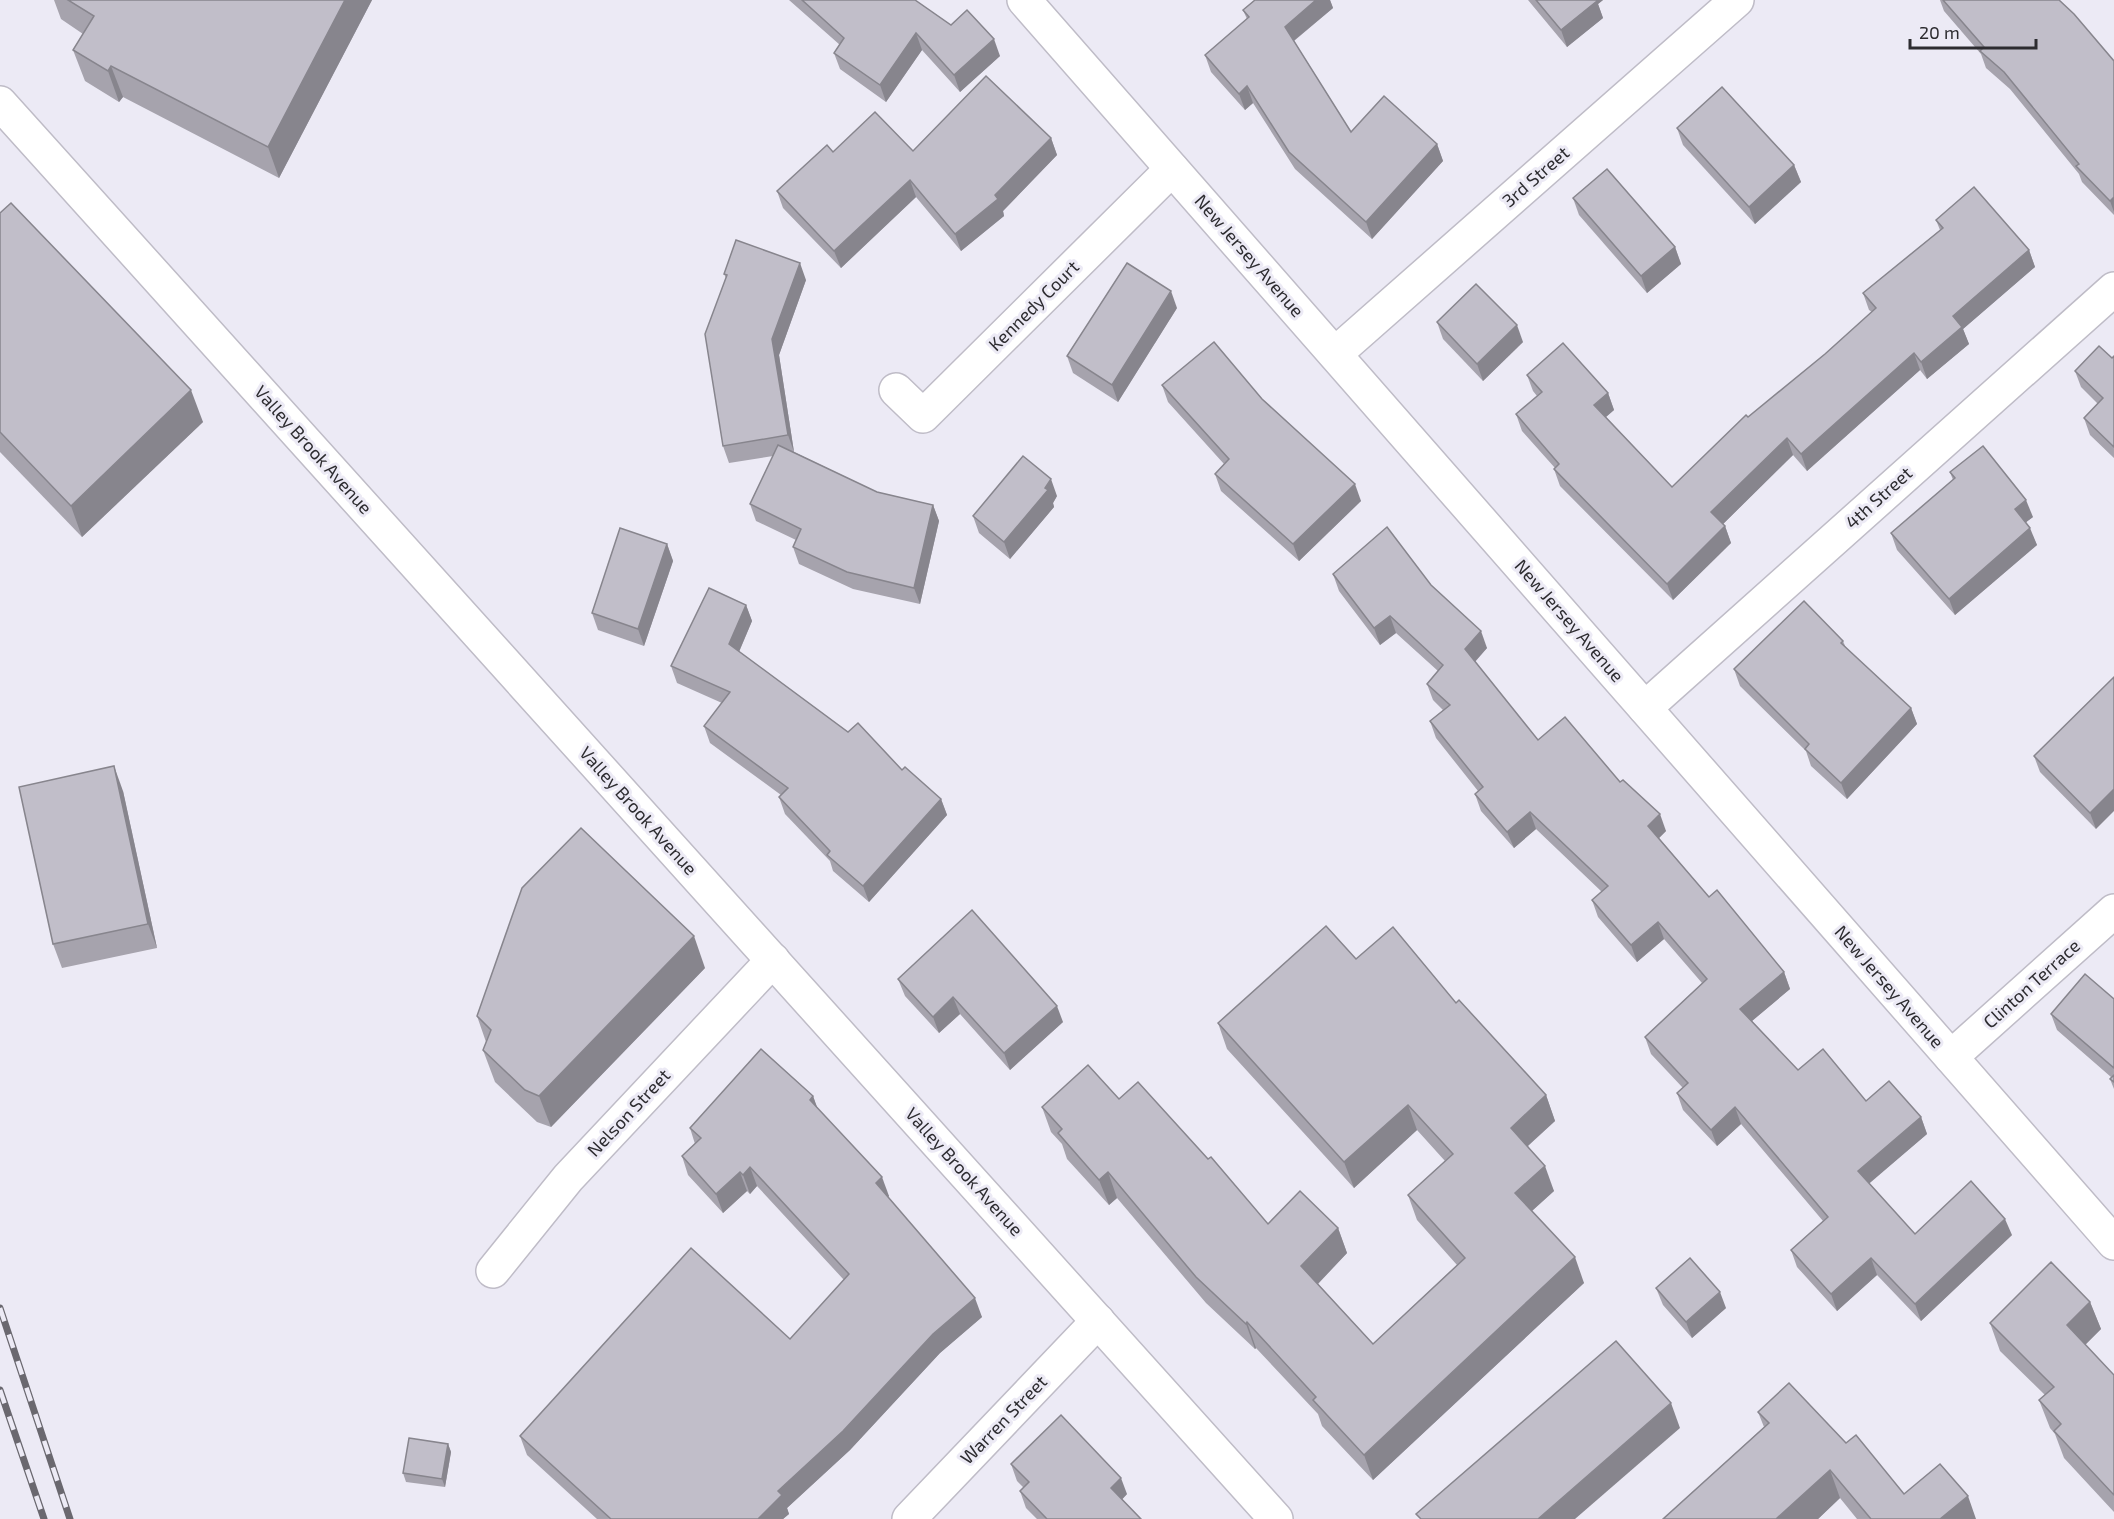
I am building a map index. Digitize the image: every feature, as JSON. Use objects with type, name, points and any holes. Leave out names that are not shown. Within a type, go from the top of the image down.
[{"type":"street","name":"New Jersey Avenue","points":[[1024,0],[2114,1243]]},
{"type":"street","name":"3rd Street","points":[[1335,354],[1737,0]]},
{"type":"street","name":"Valley Brook Avenue","points":[[0,103],[1276,1519]]},
{"type":"street","name":"Kennedy Court","points":[[896,390],[923,416],[1172,169]]},
{"type":"street","name":"4th Street","points":[[1645,708],[2114,289]]},
{"type":"street","name":"Clinton Terrace","points":[[1951,1057],[2114,912]]},
{"type":"street","name":"Nelson Street","points":[[493,1271],[568,1178],[773,960]]},
{"type":"street","name":"Warren Street","points":[[909,1519],[1098,1321]]},
{"type":"building","points":[[68,0],[345,0],[268,147],[111,66],[108,71],[73,50],[94,16]]},
{"type":"building","points":[[802,0],[915,0],[951,25],[967,10],[994,39],[954,75],[916,33],[880,85],[834,53],[844,38]]},
{"type":"building","points":[[1255,0],[1316,0],[1285,27],[1351,132],[1384,96],[1437,144],[1366,222],[1289,152],[1247,86],[1239,94],[1205,55],[1249,17],[1243,10]]},
{"type":"building","points":[[1536,0],[1596,0],[1597,1],[1561,30]]},
{"type":"building","points":[[1943,0],[2059,0],[2114,61],[2114,197],[2110,201],[2076,166],[2079,164],[2004,72],[1980,51],[1984,47]]},
{"type":"building","points":[[986,76],[1051,138],[995,195],[998,199],[955,234],[910,180],[834,251],[777,191],[827,145],[833,152],[875,112],[913,151]]},
{"type":"building","points":[[1722,87],[1794,165],[1749,207],[1677,128]]},
{"type":"building","points":[[1607,169],[1675,247],[1641,276],[1573,198]]},
{"type":"building","points":[[1974,187],[2029,250],[1953,316],[1962,327],[1921,362],[1914,353],[1801,454],[1787,438],[1711,512],[1725,526],[1667,584],[1554,469],[1559,464],[1516,414],[1542,392],[1527,375],[1563,343],[1608,393],[1594,405],[1672,487],[1746,415],[1748,417],[1825,354],[1876,308],[1863,293],[1943,228],[1936,220]]},
{"type":"building","points":[[11,203],[191,390],[71,506],[0,432],[0,213]]},
{"type":"building","points":[[736,240],[800,263],[772,339],[788,435],[723,446],[705,334],[727,275],[724,274]]},
{"type":"building","points":[[1127,263],[1171,291],[1112,385],[1067,356]]},
{"type":"building","points":[[1476,284],[1517,325],[1477,364],[1437,322]]},
{"type":"building","points":[[1214,342],[1262,399],[1355,484],[1293,544],[1215,474],[1229,459],[1162,385]]},
{"type":"building","points":[[2099,346],[2112,358],[2114,356],[2114,447],[2084,418],[2103,398],[2075,371]]},
{"type":"building","points":[[778,445],[877,492],[933,505],[914,588],[847,572],[793,547],[801,529],[750,504]]},
{"type":"building","points":[[1983,446],[2026,500],[2015,509],[2030,528],[1949,599],[1891,533],[1955,478],[1950,472]]},
{"type":"building","points":[[1023,456],[1051,479],[1045,488],[1048,490],[1004,542],[973,516]]},
{"type":"building","points":[[1387,527],[1431,585],[1481,631],[1465,649],[1538,740],[1565,717],[1620,782],[1623,780],[1660,814],[1648,826],[1709,897],[1717,890],[1784,972],[1740,1009],[1798,1070],[1823,1049],[1866,1101],[1889,1081],[1921,1117],[1858,1171],[1915,1234],[1971,1181],[2005,1219],[1915,1304],[1871,1258],[1831,1294],[1791,1250],[1828,1217],[1735,1107],[1711,1130],[1677,1093],[1688,1083],[1645,1037],[1707,979],[1658,922],[1631,945],[1592,900],[1608,886],[1530,812],[1507,832],[1475,794],[1483,787],[1430,721],[1450,705],[1427,684],[1443,665],[1390,616],[1374,628],[1333,574]]},
{"type":"building","points":[[620,528],[667,544],[638,629],[592,613]]},
{"type":"building","points":[[709,588],[746,605],[729,644],[848,732],[858,723],[902,770],[905,767],[941,799],[863,886],[827,855],[830,851],[779,797],[788,788],[704,726],[730,692],[671,666]]},
{"type":"building","points":[[1804,601],[1843,641],[1841,643],[1911,708],[1841,783],[1805,749],[1809,744],[1734,669]]},
{"type":"building","points":[[2114,677],[2114,789],[2090,813],[2034,756]]},
{"type":"building","points":[[114,766],[148,924],[53,944],[19,787]]},
{"type":"building","points":[[581,828],[694,936],[539,1096],[525,1090],[483,1050],[491,1030],[477,1016],[522,888]]},
{"type":"building","points":[[972,910],[1057,1006],[1004,1053],[953,997],[933,1017],[898,979]]},
{"type":"building","points":[[1326,926],[1356,959],[1393,927],[1456,1003],[1459,1000],[1546,1095],[1511,1128],[1545,1166],[1515,1193],[1575,1257],[1364,1455],[1313,1400],[1316,1397],[1247,1322],[1246,1324],[1196,1277],[1108,1172],[1099,1180],[1058,1133],[1062,1129],[1042,1107],[1088,1065],[1119,1099],[1138,1082],[1208,1159],[1211,1157],[1268,1224],[1300,1191],[1338,1228],[1301,1266],[1373,1344],[1465,1258],[1408,1195],[1453,1154],[1408,1105],[1344,1162],[1218,1023]]},
{"type":"building","points":[[2085,974],[2114,999],[2114,1068],[2051,1014]]},
{"type":"building","points":[[761,1049],[813,1096],[810,1100],[882,1177],[876,1183],[975,1298],[933,1334],[843,1431],[778,1491],[782,1495],[758,1519],[611,1519],[520,1436],[691,1248],[790,1339],[849,1274],[750,1167],[743,1175],[740,1172],[716,1194],[682,1156],[701,1138],[690,1128]]},
{"type":"building","points":[[1690,1258],[1720,1292],[1686,1322],[1656,1288]]},
{"type":"building","points":[[2051,1262],[2090,1302],[2067,1325],[2114,1375],[2114,1495],[2054,1431],[2061,1424],[2039,1400],[2054,1387],[1990,1323]]},
{"type":"building","points":[[1616,1341],[1671,1403],[1538,1519],[1421,1519],[1416,1514]]},
{"type":"building","points":[[1789,1383],[1846,1443],[1856,1435],[1904,1494],[1940,1464],[1968,1496],[1940,1519],[1871,1519],[1830,1470],[1776,1519],[1663,1519],[1769,1423],[1758,1412]]},
{"type":"building","points":[[1061,1415],[1121,1478],[1111,1488],[1141,1519],[1047,1519],[1020,1491],[1029,1482],[1011,1464]]},
{"type":"building","points":[[409,1438],[448,1444],[442,1479],[403,1473]]},
{"type":"railway","points":[[0,1308],[70,1519]]},
{"type":"railway","points":[[0,1390],[44,1519]]}]
